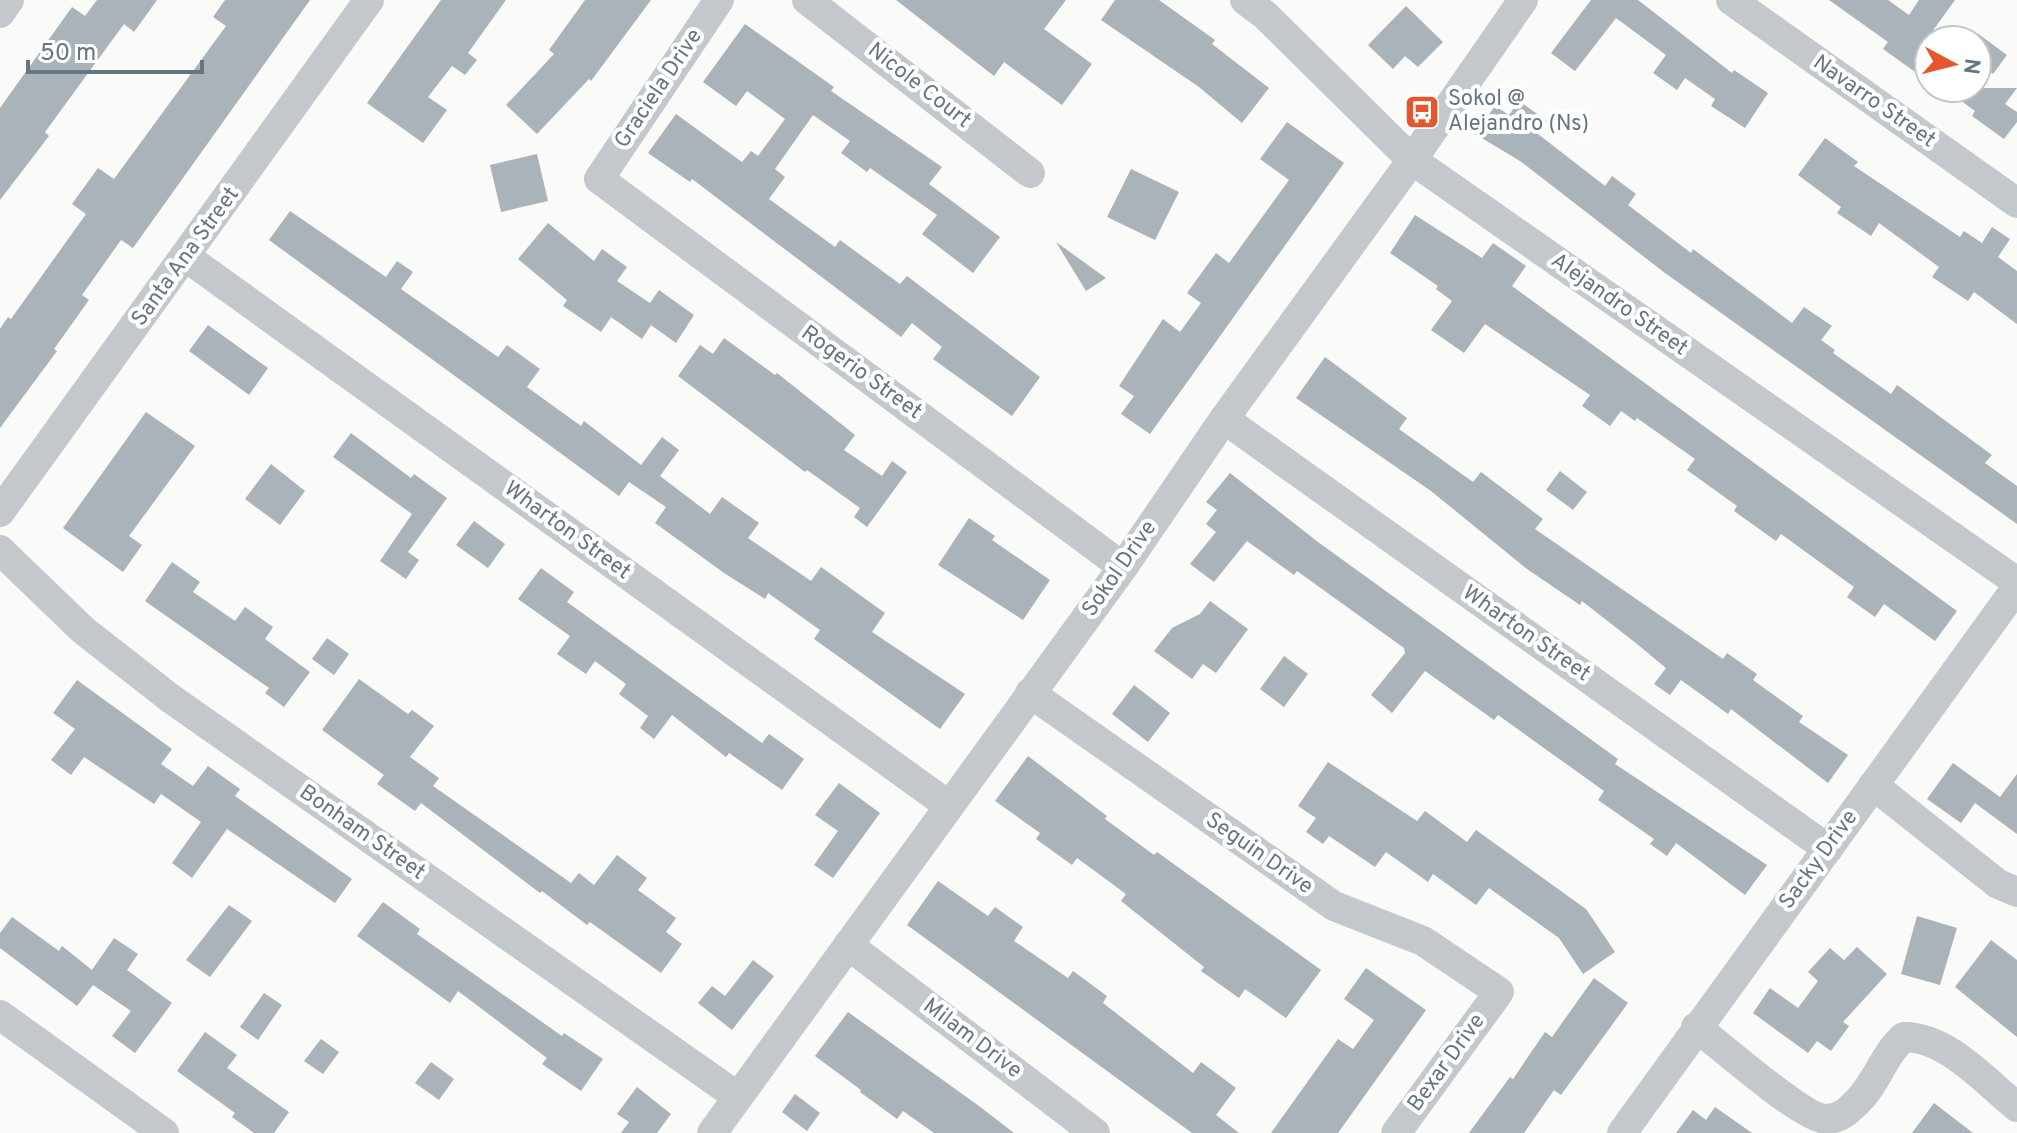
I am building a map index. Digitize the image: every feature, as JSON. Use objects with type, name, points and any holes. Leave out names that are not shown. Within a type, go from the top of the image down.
[{"type":"street","points":[[0,13],[9,0]]},
{"type":"street","name":"Santa Ana Street","points":[[0,512],[369,0]]},
{"type":"street","name":"Graciela Drive","points":[[599,179],[719,0]]},
{"type":"street","name":"Nicole Court","points":[[807,0],[1030,173]]},
{"type":"street","name":"Alejandro Street","points":[[1245,0],[1265,15],[1412,160],[2017,585]]},
{"type":"street","name":"Sokol Drive","points":[[712,1133],[1123,567],[1224,419],[1412,160],[1523,0]]},
{"type":"street","name":"Navarro Street","points":[[1731,0],[2017,203]]},
{"type":"street","name":"Rogerio Street","points":[[599,179],[1123,567]]},
{"type":"street","name":"Wharton Street","points":[[186,257],[948,805]]},
{"type":"street","name":"Wharton Street","points":[[1224,419],[1828,849]]},
{"type":"street","name":"Bonham Street","points":[[0,550],[83,630],[170,698],[738,1097]]},
{"type":"street","name":"Sacky Drive","points":[[1622,1133],[2017,585]]},
{"type":"street","name":"Seguin Drive","points":[[1030,693],[1334,906],[1423,941],[1499,992]]},
{"type":"street","points":[[1873,785],[1998,884],[2017,892]]},
{"type":"street","name":"Milam Drive","points":[[848,945],[1095,1133]]},
{"type":"street","name":"Bexar Drive","points":[[1396,1133],[1499,992]]},
{"type":"street","points":[[0,1015],[164,1133]]},
{"type":"street","points":[[1696,1027],[1782,1093],[1799,1111],[1823,1119],[1840,1117],[1865,1094],[1891,1048],[1904,1037],[1922,1037],[1943,1048],[2017,1107]]},
{"type":"building","points":[[97,0],[157,0],[134,32],[124,24],[45,132],[49,136],[0,200],[0,108],[72,7],[85,16]]},
{"type":"building","points":[[225,0],[310,0],[133,248],[121,240],[82,295],[89,300],[54,349],[57,351],[0,428],[0,329],[8,317],[11,319],[86,214],[72,204],[98,168],[114,179],[226,26],[213,17]]},
{"type":"building","points":[[441,0],[506,0],[468,53],[477,60],[465,75],[452,66],[428,97],[447,110],[423,143],[367,103]]},
{"type":"building","points":[[585,0],[651,0],[591,81],[589,79],[537,134],[506,105],[554,54],[549,50]]},
{"type":"building","points":[[896,0],[1066,0],[1044,29],[1092,64],[1062,105],[1004,62],[994,76]]},
{"type":"building","points":[[1115,0],[1159,0],[1215,40],[1212,44],[1269,88],[1242,123],[1199,87],[1101,20]]},
{"type":"building","points":[[1591,0],[1638,0],[1732,73],[1734,70],[1768,93],[1745,128],[1711,106],[1715,99],[1685,78],[1677,90],[1653,73],[1666,55],[1616,18],[1575,71],[1551,53]]},
{"type":"building","points":[[1829,0],[1888,0],[1909,15],[1919,0],[1955,0],[1938,24],[1913,24],[1913,70],[1883,49],[1888,42]]},
{"type":"building","points":[[1406,6],[1443,42],[1418,67],[1405,56],[1393,69],[1368,45]]},
{"type":"building","points":[[745,24],[834,87],[831,91],[942,167],[929,184],[1000,237],[973,273],[922,234],[937,215],[870,168],[867,172],[841,153],[850,141],[813,115],[775,169],[785,177],[769,199],[835,247],[840,240],[900,284],[907,276],[1040,377],[1012,416],[933,359],[942,347],[912,323],[901,337],[692,179],[690,182],[648,153],[676,114],[742,162],[751,151],[758,156],[785,119],[747,91],[736,106],[703,82]]},
{"type":"building","points":[[1993,45],[2007,55],[1993,74]]},
{"type":"building","points":[[1993,88],[2017,88],[2005,104],[2017,112],[2017,122],[2004,139],[1972,116],[1975,111],[1966,104],[1993,104]]},
{"type":"building","points":[[1519,101],[1547,121],[1538,134],[1605,186],[1612,176],[1636,194],[1628,205],[1691,253],[1693,249],[1792,323],[1804,307],[1832,326],[1821,340],[1835,350],[1833,353],[1891,394],[1897,385],[1992,455],[1985,463],[2017,486],[2017,524],[1665,273],[1520,161],[1475,134],[1495,106],[1509,115]]},
{"type":"building","points":[[1287,122],[1344,163],[1150,434],[1121,414],[1134,396],[1119,386],[1163,319],[1180,332],[1201,303],[1187,293],[1216,253],[1229,263],[1289,180],[1260,159]]},
{"type":"building","points":[[1825,138],[1858,162],[1854,166],[1960,237],[1964,231],[1982,243],[1992,227],[2010,239],[1998,257],[2017,271],[2017,324],[1974,292],[1968,301],[1932,277],[1939,267],[1879,223],[1871,236],[1837,213],[1841,207],[1798,175]]},
{"type":"building","points":[[537,154],[548,201],[501,212],[490,165]]},
{"type":"building","points":[[1131,169],[1179,192],[1155,240],[1107,217]]},
{"type":"building","points":[[290,211],[386,277],[397,261],[413,272],[401,289],[498,357],[507,345],[540,369],[527,387],[581,426],[584,421],[641,465],[662,437],[679,450],[660,476],[710,514],[722,497],[759,523],[748,538],[811,581],[821,567],[885,613],[872,632],[965,694],[940,729],[814,639],[820,630],[768,593],[765,599],[724,573],[655,523],[666,507],[629,482],[619,496],[269,240]]},
{"type":"building","points":[[1415,215],[1482,258],[1493,243],[1526,266],[1512,286],[1957,611],[1935,641],[1884,604],[1875,617],[1847,597],[1854,587],[1781,534],[1776,541],[1734,511],[1737,506],[1687,470],[1695,459],[1637,418],[1635,421],[1621,411],[1610,426],[1582,406],[1590,395],[1485,324],[1464,353],[1431,330],[1452,301],[1436,289],[1438,286],[1390,253]]},
{"type":"building","points":[[548,223],[594,261],[602,249],[627,267],[617,281],[650,303],[659,290],[694,315],[676,343],[651,325],[642,339],[611,317],[601,332],[563,306],[567,300],[518,259]]},
{"type":"building","points":[[1056,242],[1106,278],[1086,291]]},
{"type":"building","points":[[208,325],[268,368],[249,395],[189,351]]},
{"type":"building","points":[[724,338],[775,375],[777,373],[855,435],[844,450],[882,476],[892,461],[907,472],[867,527],[854,517],[860,508],[807,470],[805,472],[678,376],[700,345],[713,354]]},
{"type":"building","points":[[1325,357],[1407,418],[1399,429],[1473,482],[1481,472],[1543,519],[1535,529],[1723,659],[1727,653],[1757,674],[1753,680],[1803,716],[1799,722],[1848,755],[1828,783],[1731,709],[1728,714],[1681,680],[1670,695],[1654,684],[1666,668],[1637,644],[1582,601],[1580,605],[1527,569],[1431,491],[1296,398]]},
{"type":"building","points":[[146,412],[195,446],[129,536],[142,545],[123,572],[63,528]]},
{"type":"building","points":[[351,433],[411,478],[414,474],[447,498],[408,552],[419,560],[406,579],[380,561],[412,514],[333,457]]},
{"type":"building","points":[[271,464],[305,491],[280,525],[245,499]]},
{"type":"building","points":[[1560,471],[1587,492],[1573,510],[1546,490]]},
{"type":"building","points":[[1230,473],[1318,542],[1618,759],[1615,764],[1767,865],[1745,895],[1676,843],[1667,856],[1650,844],[1654,839],[1598,800],[1604,791],[1498,715],[1494,720],[1425,671],[1392,713],[1371,695],[1405,653],[1404,648],[1297,571],[1294,575],[1247,541],[1214,582],[1190,564],[1216,532],[1206,524],[1217,510],[1206,502]]},
{"type":"building","points":[[969,518],[995,536],[992,540],[1050,580],[1023,620],[938,565]]},
{"type":"building","points":[[474,521],[505,544],[488,568],[456,545]]},
{"type":"building","points":[[172,562],[200,582],[193,592],[235,621],[245,607],[273,627],[265,639],[310,672],[284,707],[265,693],[269,688],[145,601]]},
{"type":"building","points":[[541,568],[574,592],[567,602],[762,743],[769,734],[804,759],[782,790],[729,753],[726,757],[672,715],[654,739],[640,728],[648,716],[619,694],[626,684],[595,661],[586,674],[557,654],[570,636],[518,599]]},
{"type":"building","points":[[1210,601],[1248,629],[1216,673],[1203,664],[1192,679],[1154,651],[1172,628],[1200,614]]},
{"type":"building","points":[[327,638],[349,654],[334,675],[312,659]]},
{"type":"building","points":[[1284,656],[1308,674],[1284,707],[1260,689]]},
{"type":"building","points":[[359,679],[408,714],[412,710],[434,726],[410,757],[439,778],[433,786],[571,883],[579,873],[594,885],[617,855],[647,878],[638,890],[676,918],[666,932],[682,944],[661,973],[590,922],[587,925],[542,891],[540,893],[421,803],[415,811],[377,784],[384,775],[322,730]]},
{"type":"building","points":[[77,680],[172,749],[161,764],[193,786],[208,766],[240,789],[235,796],[352,879],[335,903],[227,829],[192,878],[172,863],[201,822],[161,794],[154,804],[84,757],[71,775],[51,760],[75,729],[53,713]]},
{"type":"building","points":[[1134,685],[1170,713],[1148,742],[1112,714]]},
{"type":"building","points":[[1028,756],[1154,855],[1157,852],[1321,970],[1286,1018],[1245,989],[1239,998],[1201,971],[1204,967],[1121,901],[1126,894],[1077,858],[1072,865],[1036,839],[1040,833],[995,801]]},
{"type":"building","points":[[1328,762],[1417,821],[1425,811],[1467,842],[1476,830],[1586,909],[1615,952],[1583,974],[1559,938],[1489,888],[1476,905],[1433,874],[1428,882],[1386,852],[1375,867],[1329,836],[1323,844],[1306,832],[1316,818],[1298,806]]},
{"type":"building","points":[[1953,763],[2000,797],[2017,774],[2017,834],[1975,803],[1961,823],[1927,799]]},
{"type":"building","points":[[839,783],[880,813],[833,878],[814,865],[838,831],[815,815]]},
{"type":"building","points":[[938,881],[988,916],[995,907],[1023,927],[1014,941],[1068,978],[1073,971],[1107,996],[1103,1003],[1193,1073],[1201,1062],[1236,1088],[1216,1115],[1239,1133],[1192,1133],[907,925]]},
{"type":"building","points":[[383,902],[420,929],[417,934],[562,1036],[564,1033],[603,1059],[581,1091],[542,1064],[547,1058],[458,991],[450,1003],[357,936]]},
{"type":"building","points":[[229,905],[252,921],[210,977],[186,960]]},
{"type":"building","points":[[1917,916],[1957,928],[1940,985],[1901,974]]},
{"type":"building","points":[[12,917],[59,951],[62,946],[92,970],[114,938],[138,954],[127,970],[172,1003],[135,1053],[112,1036],[131,1011],[93,985],[77,1006],[0,948],[0,933]]},
{"type":"building","points":[[1991,940],[2017,960],[2017,1037],[1955,987]]},
{"type":"building","points":[[1857,947],[1887,974],[1843,1022],[1849,1026],[1831,1051],[1817,1041],[1808,1053],[1753,1013],[1770,988],[1798,1008],[1818,981],[1808,972],[1830,948],[1844,960]]},
{"type":"building","points":[[753,960],[774,976],[732,1030],[698,1003],[712,986],[725,996]]},
{"type":"building","points":[[1366,968],[1426,1010],[1338,1133],[1271,1133],[1338,1039],[1353,1049],[1374,1020],[1344,999]]},
{"type":"building","points":[[1594,978],[1628,1003],[1561,1095],[1554,1090],[1524,1133],[1469,1133],[1510,1077],[1513,1079],[1545,1032],[1552,1037]]},
{"type":"building","points":[[264,993],[282,1005],[258,1040],[240,1027]]},
{"type":"building","points":[[848,1012],[1014,1133],[934,1133],[903,1111],[897,1119],[815,1056]]},
{"type":"building","points":[[205,1032],[237,1055],[227,1068],[289,1112],[274,1133],[254,1133],[232,1117],[235,1113],[177,1071]]},
{"type":"building","points":[[321,1039],[339,1052],[323,1074],[304,1061]]},
{"type":"building","points":[[431,1062],[454,1079],[439,1100],[415,1083]]},
{"type":"building","points":[[637,1087],[671,1114],[657,1133],[621,1133],[629,1122],[617,1114]]},
{"type":"building","points":[[795,1094],[820,1113],[807,1131],[782,1112]]},
{"type":"building","points":[[1934,1103],[1973,1133],[1912,1133]]},
{"type":"building","points":[[1715,1107],[1752,1133],[1676,1133],[1693,1110],[1706,1120]]},
{"type":"place","name":"Sokol @ Alejandro (Ns)","points":[[1422,112]]}]
